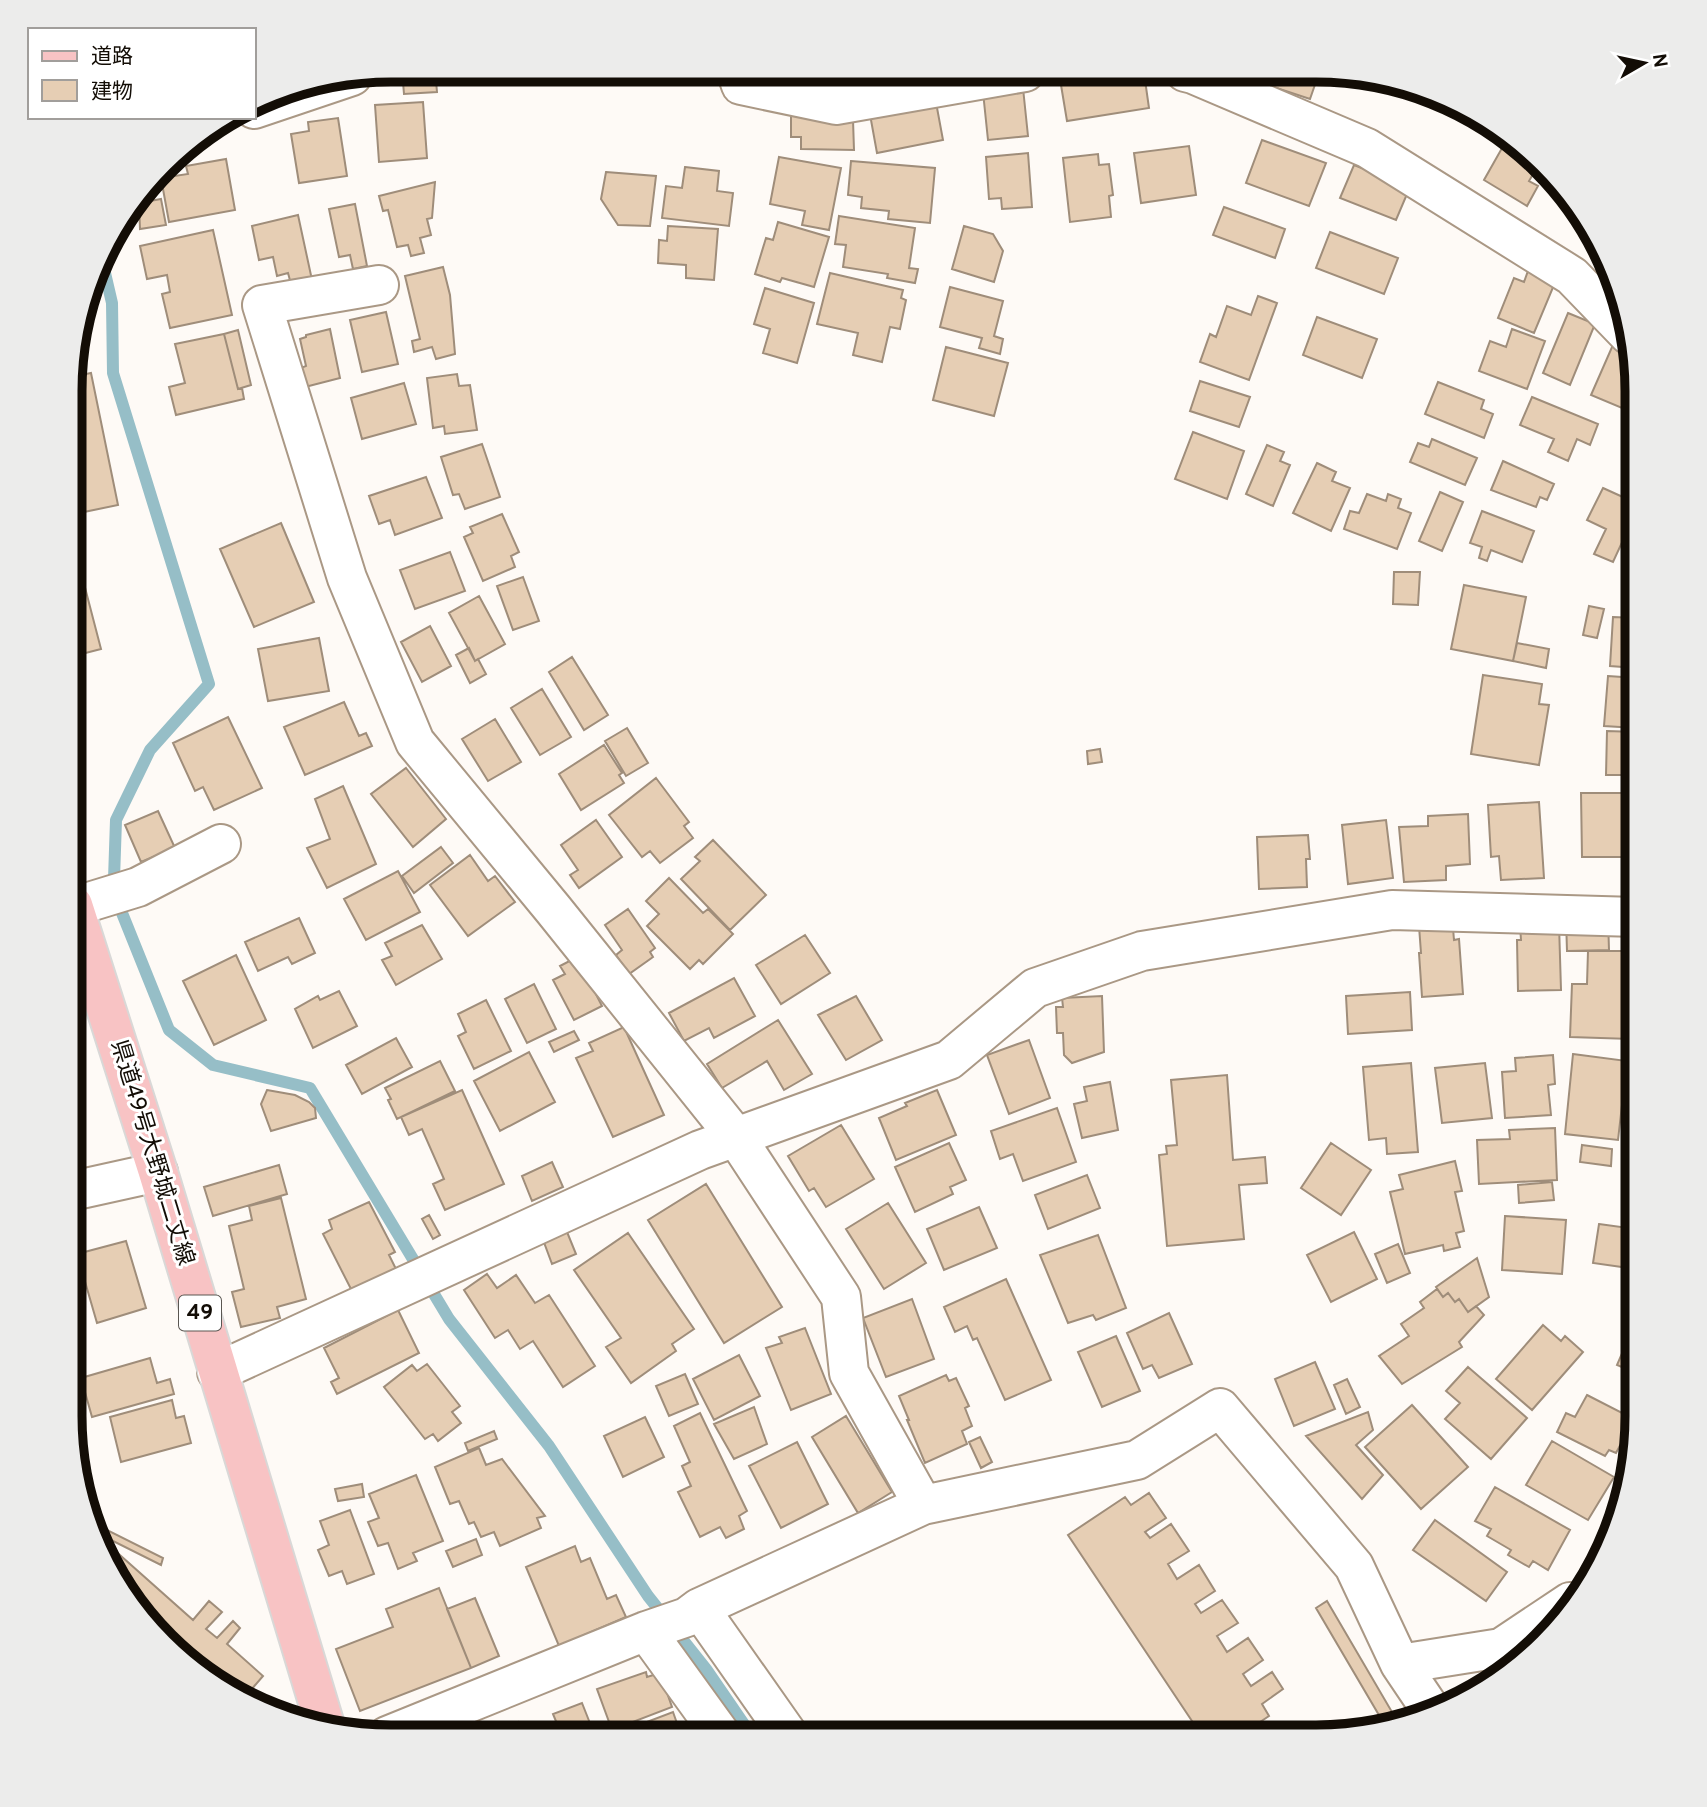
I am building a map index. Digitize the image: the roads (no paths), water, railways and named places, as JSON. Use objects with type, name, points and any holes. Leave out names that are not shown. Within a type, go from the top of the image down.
[{"type":"main road","name":"県道49号大野城二丈線","points":[[82,906],[217,1372],[322,1717]]},
{"type":"street","points":[[740,82],[741,85],[836,105],[967,82]]},
{"type":"street","points":[[1212,82],[1367,148],[1572,276],[1617,322]]},
{"type":"street","points":[[379,285],[262,305],[347,578],[415,742],[736,1137],[841,1297],[849,1373],[923,1505]]},
{"type":"street","points":[[82,903],[138,887],[221,844]]},
{"type":"street","points":[[217,1372],[700,1150],[949,1060],[1035,988],[1142,951],[1392,910],[1625,917]]},
{"type":"street","points":[[82,1189],[158,1172]]},
{"type":"street","points":[[414,1725],[693,1613],[923,1505],[1137,1460],[1220,1408],[1354,1566],[1400,1664],[1427,1704]]},
{"type":"street","points":[[693,1613],[780,1725]]},
{"type":"street","points":[[1400,1664],[1501,1648],[1554,1613]]},
{"type":"street","points":[[646,1631],[714,1725]]},
{"type":"waterway","points":[[105,275],[112,303],[113,373],[209,684],[150,750],[116,820],[114,879],[122,913],[169,1030],[213,1065],[310,1088],[449,1319],[549,1446],[648,1596],[706,1669],[744,1725]]}]
